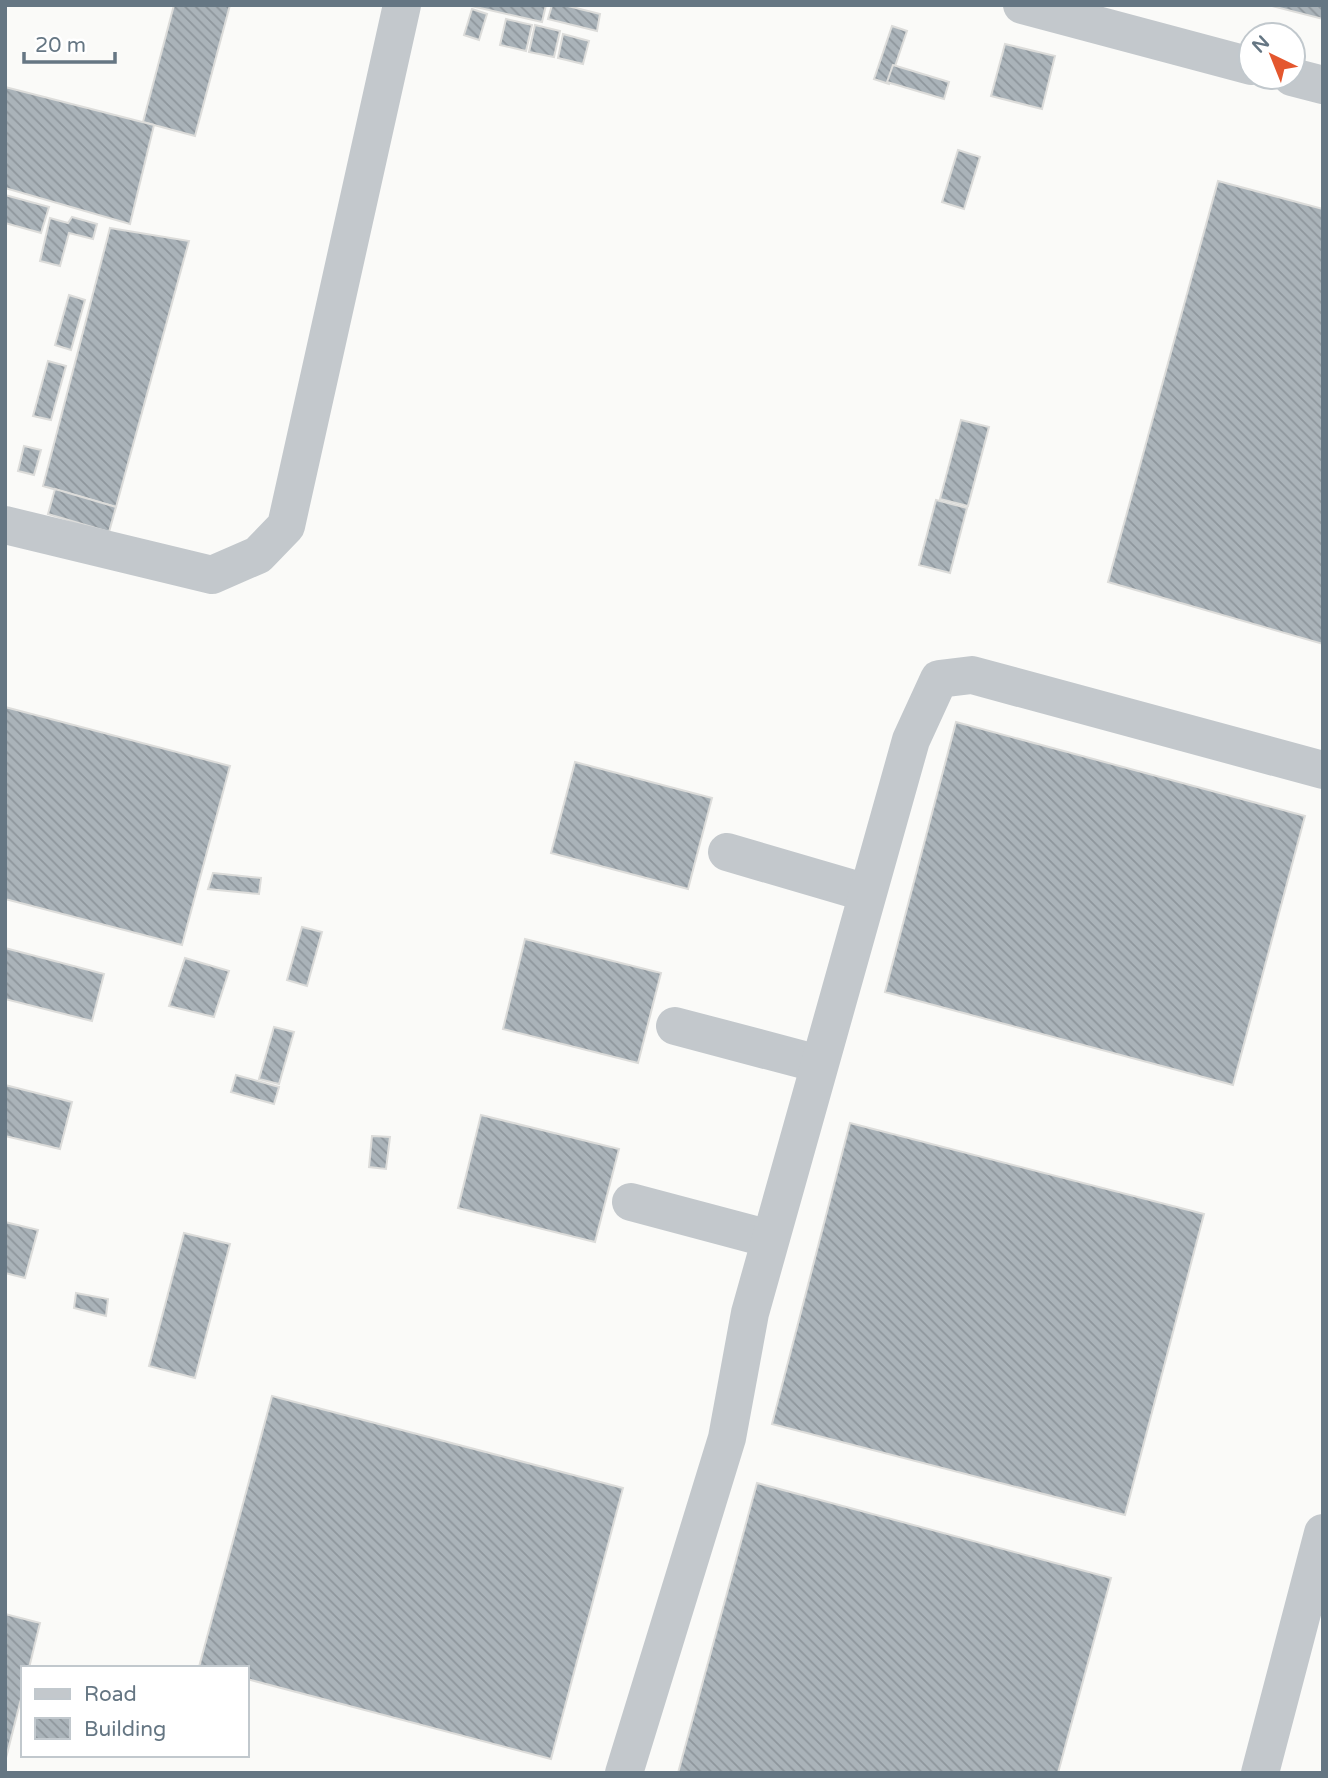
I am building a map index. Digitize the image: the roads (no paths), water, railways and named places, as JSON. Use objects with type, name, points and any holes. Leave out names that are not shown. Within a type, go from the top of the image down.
[{"type":"lane","points":[[5,525],[212,575],[258,555],[286,526],[402,5]]},
{"type":"lane","points":[[1022,5],[1237,62]]},
{"type":"lane","points":[[624,1773],[727,1438],[750,1313],[911,740],[939,680],[972,675],[1323,770]]},
{"type":"lane","points":[[727,852],[867,893]]},
{"type":"lane","points":[[674,1026],[820,1064]]},
{"type":"lane","points":[[631,1202],[770,1239]]},
{"type":"lane","points":[[1260,1773],[1323,1533]]}]
